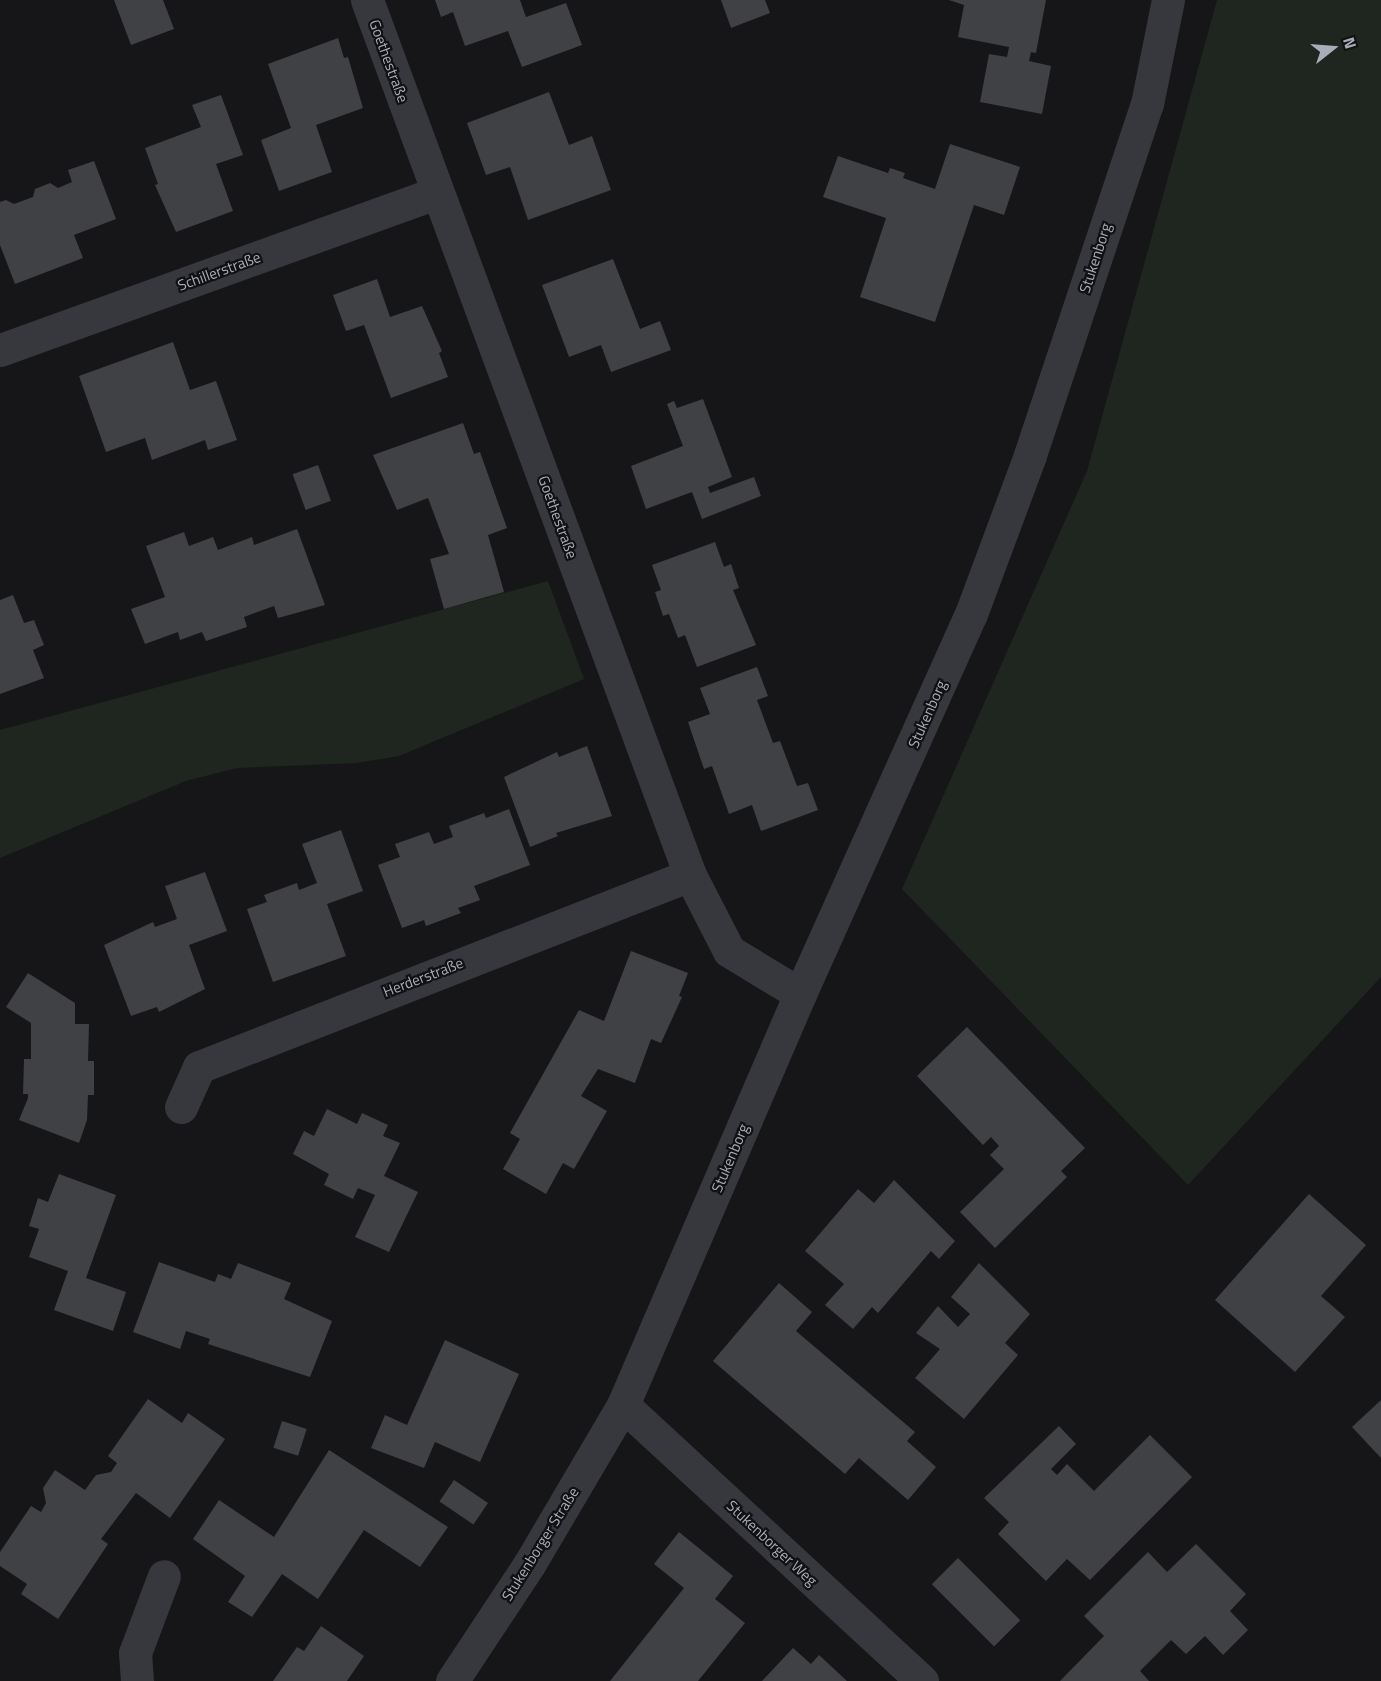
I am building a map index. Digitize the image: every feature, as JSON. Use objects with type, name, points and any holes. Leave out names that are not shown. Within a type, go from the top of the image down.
[{"type":"street","name":"Goethestraße","points":[[367,0],[690,875],[729,951],[800,994]]},
{"type":"street","name":"Stukenborg","points":[[623,1405],[800,994],[971,614],[1034,443],[1147,104],[1168,0]]},
{"type":"street","name":"Schillerstraße","points":[[0,350],[437,193]]},
{"type":"street","name":"Herderstraße","points":[[181,1107],[199,1067],[690,875]]},
{"type":"street","name":"Stukenborger Straße","points":[[452,1681],[530,1563],[623,1405]]},
{"type":"street","name":"Stukenborger Weg","points":[[623,1405],[922,1681]]},
{"type":"street","points":[[137,1681],[135,1653],[164,1576]]},
{"type":"shaded area","points":[[1217,0],[1381,0],[1381,977],[1188,1185],[902,889],[1087,471]]},
{"type":"shaded area","points":[[548,581],[584,679],[399,756],[356,763],[237,768],[186,781],[0,858],[0,730]]},
{"type":"building","points":[[114,0],[163,0],[174,29],[131,45]]},
{"type":"building","points":[[435,0],[520,0],[526,17],[566,3],[582,45],[522,67],[508,31],[465,46],[453,12],[441,17]]},
{"type":"building","points":[[721,0],[765,0],[770,13],[731,28]]},
{"type":"building","points":[[949,0],[1046,0],[1036,53],[1031,52],[1029,61],[1051,66],[1042,114],[980,102],[989,54],[1007,57],[1009,47],[958,37],[964,5]]},
{"type":"building","points":[[338,38],[344,58],[348,57],[363,108],[316,125],[332,172],[279,191],[261,140],[291,128],[268,64]]},
{"type":"building","points":[[549,92],[569,145],[592,136],[611,190],[528,220],[510,167],[486,175],[467,123]]},
{"type":"building","points":[[221,95],[243,155],[216,164],[233,211],[176,232],[155,185],[158,184],[145,148],[201,127],[192,105]]},
{"type":"building","points":[[950,144],[1020,167],[1004,215],[974,205],[935,322],[860,297],[886,218],[823,197],[838,156],[888,173],[890,168],[905,173],[903,178],[935,189]]},
{"type":"building","points":[[94,161],[116,219],[74,235],[83,258],[15,284],[0,245],[0,202],[6,200],[14,204],[33,197],[35,189],[50,183],[58,188],[72,182],[68,170]]},
{"type":"building","points":[[613,259],[640,329],[660,321],[671,350],[611,372],[601,345],[569,357],[542,285]]},
{"type":"building","points":[[377,279],[390,317],[422,306],[442,351],[439,353],[448,377],[391,398],[364,325],[346,331],[333,295]]},
{"type":"building","points":[[173,342],[190,390],[216,381],[237,440],[208,450],[205,440],[152,460],[145,438],[106,452],[79,376]]},
{"type":"building","points":[[703,399],[732,477],[708,487],[710,493],[754,477],[761,496],[702,519],[692,492],[646,509],[631,466],[683,446],[667,404],[674,401],[677,408]]},
{"type":"building","points":[[463,423],[474,454],[480,452],[507,528],[488,535],[504,592],[444,609],[430,559],[449,554],[428,498],[397,510],[373,455]]},
{"type":"building","points":[[318,465],[331,501],[306,510],[293,474]]},
{"type":"building","points":[[297,529],[325,605],[278,618],[274,606],[244,617],[247,627],[206,641],[202,632],[180,640],[178,632],[145,644],[131,609],[165,597],[146,546],[184,532],[189,546],[213,537],[218,550],[252,537],[254,545]]},
{"type":"building","points":[[715,542],[724,567],[731,564],[739,588],[733,590],[756,645],[697,667],[685,635],[678,638],[669,614],[663,616],[655,592],[661,590],[652,565]]},
{"type":"building","points":[[13,595],[24,623],[34,620],[44,645],[33,650],[44,678],[0,694],[0,600]]},
{"type":"building","points":[[757,667],[768,696],[757,700],[773,743],[780,741],[797,786],[808,783],[818,810],[761,831],[752,805],[729,814],[712,766],[704,769],[688,722],[710,714],[700,688]]},
{"type":"building","points":[[587,746],[612,816],[556,833],[558,836],[530,847],[504,777],[557,752],[559,757]]},
{"type":"building","points":[[509,809],[530,865],[474,886],[480,900],[458,908],[461,913],[426,926],[424,920],[402,928],[378,865],[400,857],[395,844],[429,832],[434,844],[453,837],[449,826],[484,813],[486,818]]},
{"type":"building","points":[[341,830],[363,891],[327,904],[346,956],[273,982],[247,909],[267,902],[264,895],[297,883],[299,890],[317,883],[302,844]]},
{"type":"building","points":[[205,872],[227,931],[189,945],[205,989],[159,1012],[157,1007],[131,1016],[104,945],[153,922],[155,927],[177,919],[165,886]]},
{"type":"building","points":[[631,951],[688,973],[679,996],[682,997],[661,1043],[651,1039],[635,1083],[598,1069],[581,1096],[607,1111],[574,1169],[563,1163],[546,1194],[503,1169],[520,1139],[510,1133],[579,1010],[604,1021]]},
{"type":"building","points":[[28,973],[75,1003],[75,1024],[89,1024],[88,1061],[94,1061],[94,1095],[88,1095],[87,1120],[79,1143],[19,1120],[28,1098],[28,1094],[23,1094],[24,1059],[31,1059],[31,1023],[6,1007]]},
{"type":"building","points":[[967,1027],[1085,1148],[1061,1171],[1067,1177],[995,1248],[960,1212],[1004,1169],[990,1155],[999,1146],[991,1137],[983,1145],[917,1076]]},
{"type":"building","points":[[327,1109],[357,1124],[362,1113],[388,1125],[383,1136],[400,1143],[384,1176],[418,1192],[389,1252],[355,1237],[375,1195],[358,1188],[353,1199],[324,1185],[329,1174],[293,1154],[304,1131],[314,1136]]},
{"type":"building","points":[[59,1174],[116,1195],[86,1278],[126,1292],[113,1331],[54,1310],[68,1271],[29,1257],[39,1229],[29,1226],[38,1198],[48,1202]]},
{"type":"building","points":[[894,1180],[955,1241],[939,1259],[931,1251],[878,1313],[872,1307],[853,1329],[825,1305],[844,1284],[805,1251],[858,1189],[874,1203]]},
{"type":"building","points":[[1309,1194],[1366,1245],[1321,1296],[1345,1317],[1295,1372],[1215,1300]]},
{"type":"building","points":[[159,1262],[215,1282],[218,1274],[231,1279],[238,1263],[291,1283],[284,1299],[332,1321],[310,1377],[208,1344],[210,1339],[186,1331],[180,1349],[133,1332]]},
{"type":"building","points":[[979,1263],[1030,1314],[1005,1343],[1018,1355],[964,1419],[915,1378],[940,1349],[916,1333],[938,1306],[958,1327],[970,1314],[951,1297]]},
{"type":"building","points":[[779,1283],[812,1312],[796,1331],[915,1432],[907,1441],[936,1467],[908,1500],[859,1458],[845,1474],[713,1361]]},
{"type":"building","points":[[445,1340],[519,1374],[480,1462],[435,1442],[424,1468],[371,1448],[385,1415],[407,1425]]},
{"type":"building","points":[[148,1399],[182,1423],[188,1413],[225,1439],[170,1518],[136,1493],[101,1539],[108,1544],[58,1619],[21,1594],[27,1584],[0,1566],[0,1552],[31,1506],[41,1512],[46,1503],[43,1488],[55,1470],[85,1490],[96,1475],[111,1472],[117,1463],[108,1456]]},
{"type":"building","points":[[1381,1400],[1381,1458],[1352,1427]]},
{"type":"building","points":[[282,1421],[307,1429],[298,1456],[273,1448]]},
{"type":"building","points":[[1059,1426],[1076,1444],[1051,1469],[1057,1475],[1067,1464],[1094,1491],[1150,1435],[1192,1477],[1090,1580],[1067,1559],[1046,1581],[998,1534],[1009,1522],[984,1498]]},
{"type":"building","points":[[329,1450],[448,1527],[420,1567],[364,1530],[318,1599],[282,1574],[252,1617],[228,1602],[245,1576],[193,1539],[219,1500],[274,1537]]},
{"type":"building","points":[[454,1480],[488,1503],[473,1524],[439,1502]]},
{"type":"building","points":[[679,1532],[733,1576],[715,1599],[745,1623],[698,1681],[610,1681],[684,1588],[654,1564]]},
{"type":"building","points":[[1196,1544],[1246,1594],[1230,1611],[1248,1630],[1223,1655],[1205,1636],[1186,1654],[1171,1640],[1140,1671],[1149,1681],[1060,1681],[1104,1636],[1084,1616],[1148,1552],[1167,1572]]},
{"type":"building","points":[[958,1558],[1020,1620],[994,1646],[932,1584]]},
{"type":"building","points":[[321,1626],[364,1656],[347,1681],[273,1681],[297,1647],[304,1651]]},
{"type":"building","points":[[793,1648],[811,1664],[819,1655],[847,1681],[762,1681]]}]
